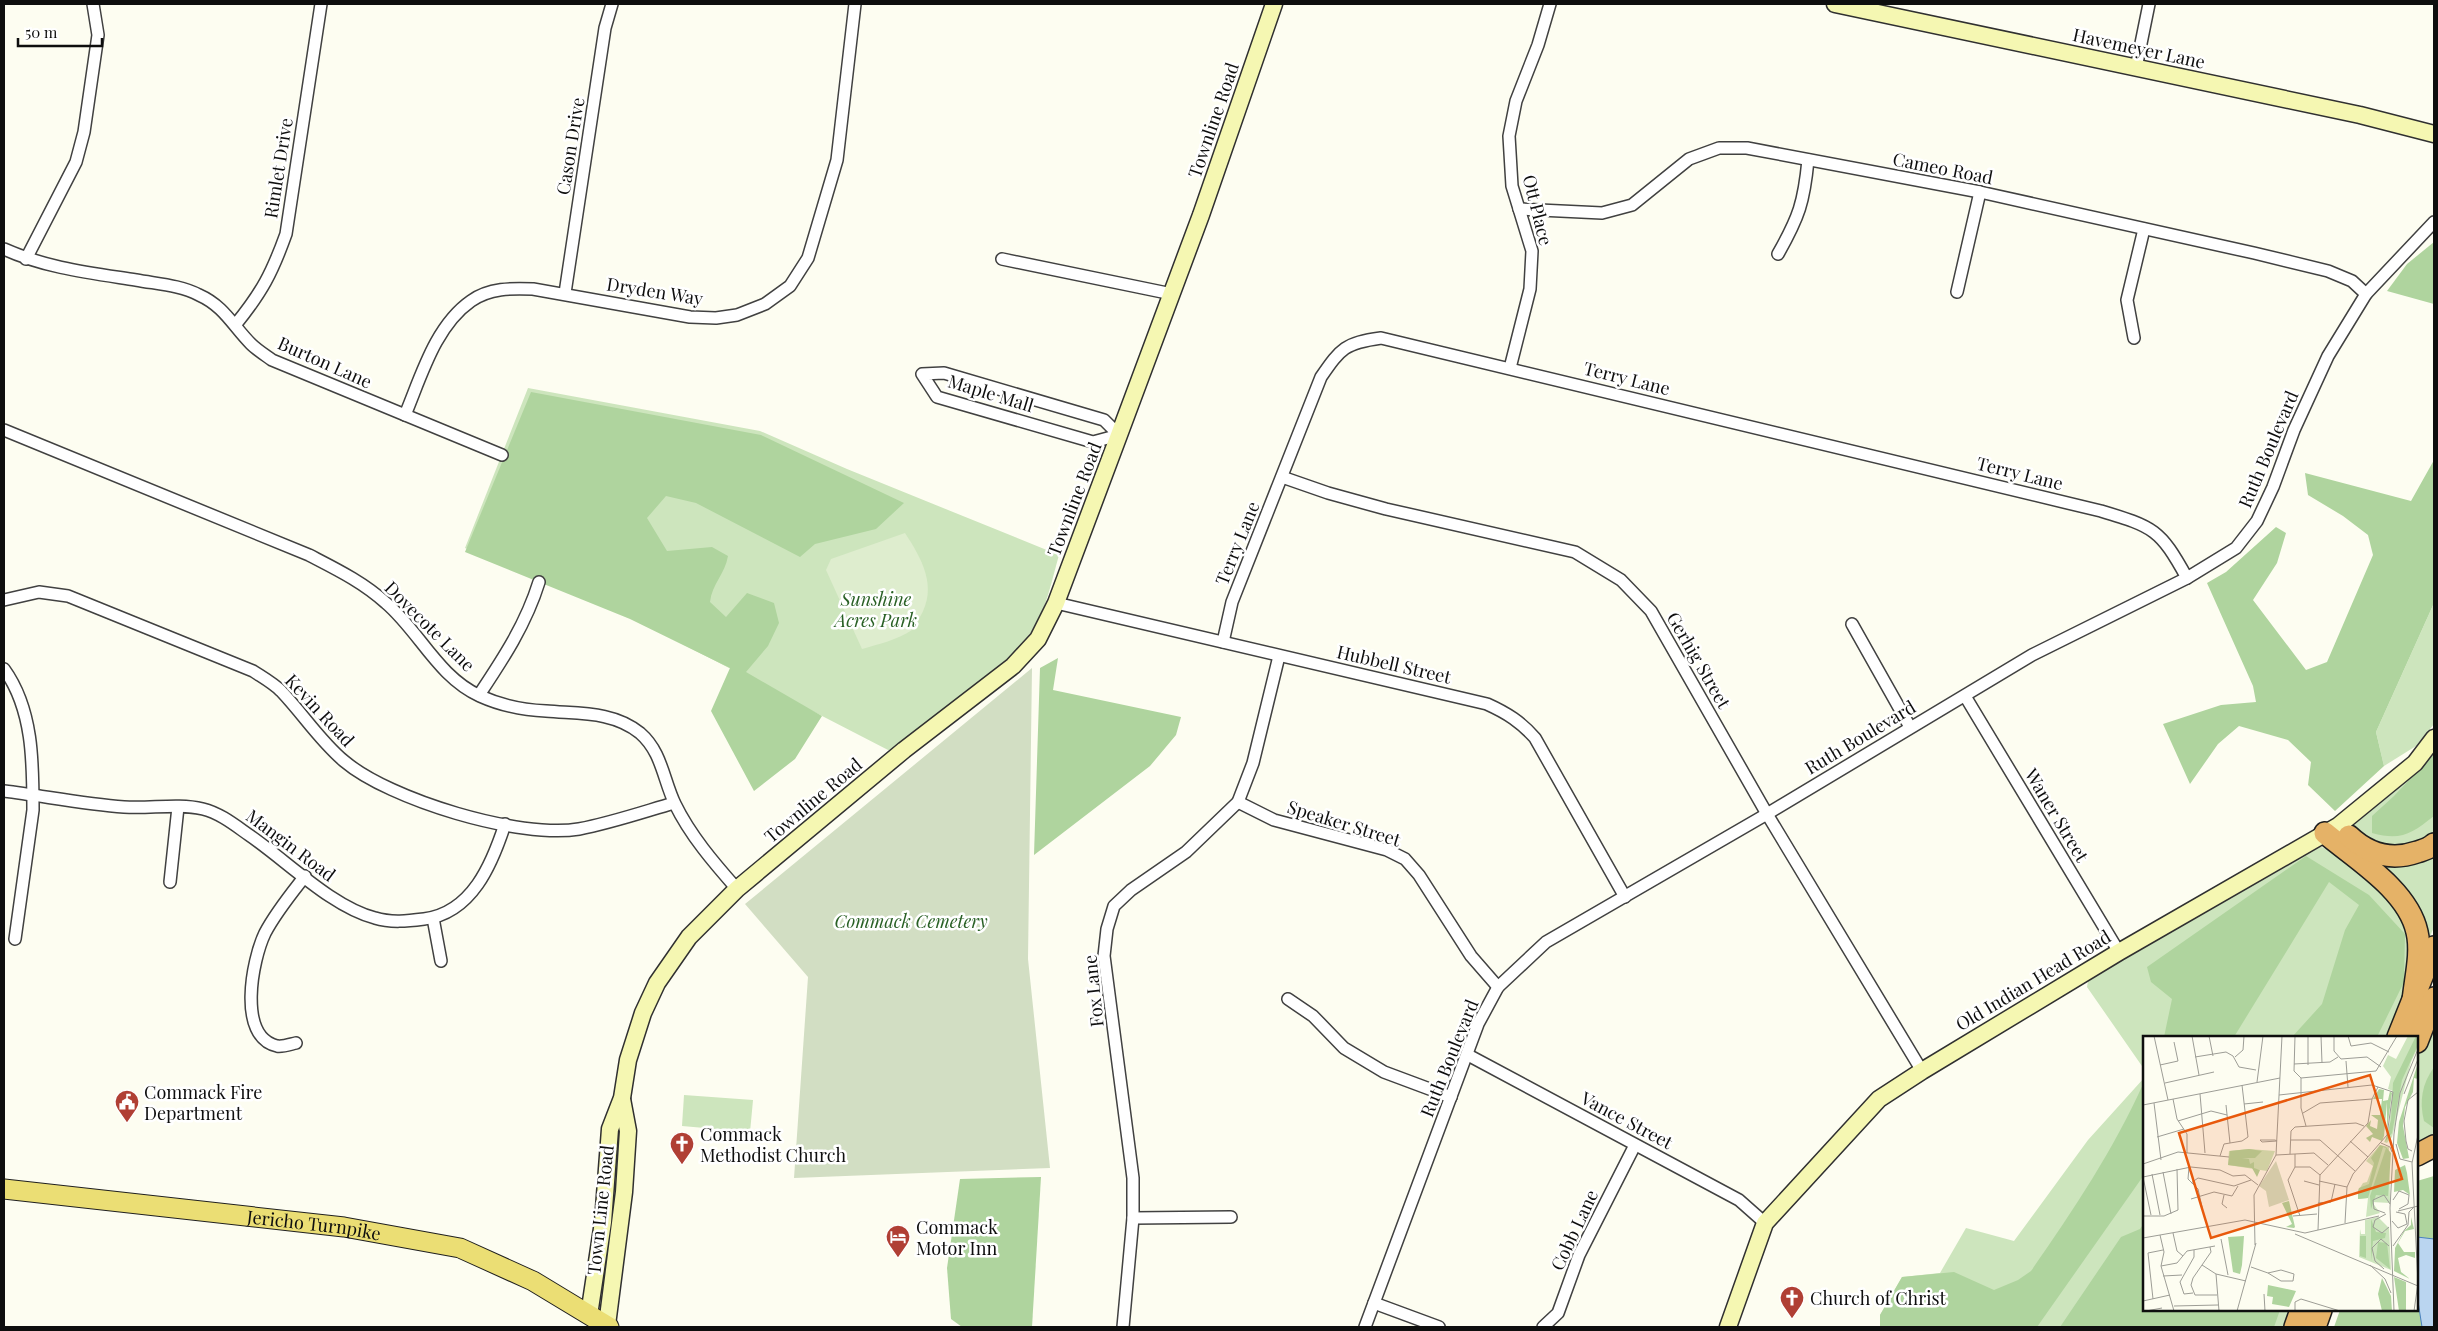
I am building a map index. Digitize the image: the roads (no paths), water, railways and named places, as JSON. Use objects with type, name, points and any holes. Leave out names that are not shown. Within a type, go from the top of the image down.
[{"type":"highway","points":[[2331,830],[2380,856],[2405,856],[2434,844]]},
{"type":"highway","points":[[2331,830],[2394,890],[2409,910],[2417,933],[2418,955],[2413,1001]]},
{"type":"highway","points":[[2398,1036],[2434,948]]},
{"type":"highway","points":[[2418,1039],[2434,998]]},
{"type":"highway","points":[[2418,1154],[2434,1146]]},
{"type":"highway","points":[[2295,1327],[2301,1311]]},
{"type":"highway","points":[[2315,1327],[2321,1311]]},
{"type":"main road","name":"Townline Road","points":[[737,889],[904,750],[1013,666],[1038,639],[1056,603],[1120,436],[1274,4]]},
{"type":"main road","name":"Havemeyer Lane","points":[[1835,4],[2360,116],[2434,134]]},
{"type":"main road","name":"Old Indian Head Road","points":[[1728,1327],[1765,1224],[1879,1099],[2119,952],[2331,830],[2414,763],[2434,738]]},
{"type":"main road","name":"Town Line Road","points":[[587,1321],[603,1222],[610,1129],[622,1098],[628,1060],[643,1013],[657,983],[689,937],[737,889]]},
{"type":"main road","name":"Town Line Road","points":[[609,1327],[624,1192],[628,1131],[622,1098]]},
{"type":"main road","name":"Jericho Turnpike","points":[[4,1189],[344,1227],[426,1240],[473,1253],[493,1264],[533,1281],[587,1321],[609,1327]]},
{"type":"street","points":[[26,259],[76,162],[84,132],[98,35],[93,4]]},
{"type":"street","name":"Rimlet Drive","points":[[236,324],[259,296],[275,266],[286,234],[321,4]]},
{"type":"street","name":"Cason Drive","points":[[564,293],[605,28],[612,4]]},
{"type":"street","name":"Dryden Way","points":[[405,415],[435,345],[451,320],[471,300],[490,292],[509,288],[564,293],[690,317],[716,318],[737,315],[765,304],[790,286],[808,258],[837,160],[854,4]]},
{"type":"street","name":"Ott Place","points":[[1510,368],[1530,289],[1532,251],[1512,186],[1509,136],[1516,101],[1538,46],[1550,4]]},
{"type":"street","points":[[2136,68],[2149,4]]},
{"type":"street","name":"Cameo Road","points":[[1519,209],[1602,213],[1632,205],[1689,159],[1719,148],[1747,148],[1980,192],[2328,271],[2352,281],[2366,294]]},
{"type":"street","points":[[1778,254],[1795,226],[1804,198],[1808,160]]},
{"type":"street","points":[[1957,292],[1980,192]]},
{"type":"street","name":"Ruth Boulevard","points":[[1365,1327],[1478,1024],[1498,987],[1546,942],[1767,814],[2032,656],[2187,578],[2236,548],[2257,521],[2273,487],[2294,430],[2328,356],[2366,294],[2434,222]]},
{"type":"street","points":[[2134,338],[2127,300],[2144,229]]},
{"type":"street","name":"Burton Lane","points":[[4,249],[26,259],[53,267],[175,286],[205,298],[218,306],[236,324],[251,344],[272,360],[502,455]]},
{"type":"street","points":[[1002,258],[1172,294]]},
{"type":"street","name":"Terry Lane","points":[[1223,642],[1232,602],[1321,377],[1338,352],[1355,341],[1381,338],[2124,518],[2140,523],[2157,533],[2171,549],[2187,578]]},
{"type":"street","name":"Maple Mall","points":[[944,373],[1104,420],[1120,436],[1093,442],[937,397],[922,374],[944,373]]},
{"type":"street","name":"Dovecote Lane","points":[[4,430],[300,552],[346,574],[387,603],[442,667],[457,681],[479,695],[506,705],[530,710],[596,714],[622,721],[640,734],[652,747],[662,763],[674,803],[688,828],[737,889]]},
{"type":"street","name":"Gerhig Street","points":[[1282,477],[1328,493],[1386,509],[1575,552],[1621,580],[1651,611],[1767,814],[1922,1071]]},
{"type":"street","points":[[479,695],[510,649],[534,600],[539,582]]},
{"type":"street","name":"Kevin Road","points":[[4,600],[39,592],[68,596],[253,671],[280,689],[326,744],[364,776],[388,788],[422,801],[505,824],[543,830],[578,829],[674,803]]},
{"type":"street","name":"Hubbell Street","points":[[1056,603],[1487,704],[1507,713],[1524,725],[1535,738],[1625,897]]},
{"type":"street","points":[[1852,624],[1910,727]]},
{"type":"street","name":"Fox Lane","points":[[1123,1327],[1133,1218],[1133,1178],[1127,1120],[1104,956],[1107,929],[1114,906],[1131,890],[1186,852],[1238,802],[1253,763],[1279,656]]},
{"type":"street","points":[[4,669],[21,700],[27,720],[33,795],[15,939]]},
{"type":"street","name":"Waner Street","points":[[1965,696],[2119,952]]},
{"type":"street","name":"Mangin Road","points":[[4,791],[124,807],[178,806],[204,809],[232,823],[334,898],[357,912],[376,919],[400,922],[433,918],[456,906],[474,890],[488,870],[505,824]]},
{"type":"street","name":"Speaker Street","points":[[1238,802],[1274,820],[1387,850],[1405,859],[1419,875],[1471,956],[1498,987]]},
{"type":"street","points":[[170,882],[178,806]]},
{"type":"street","points":[[296,1043],[279,1047],[264,1041],[256,1028],[252,1012],[253,978],[257,954],[265,933],[278,911],[305,876]]},
{"type":"street","points":[[433,918],[441,961]]},
{"type":"street","points":[[1288,998],[1313,1016],[1344,1048],[1384,1072],[1451,1097]]},
{"type":"street","name":"Vance Street","points":[[1468,1055],[1739,1200],[1765,1224]]},
{"type":"street","name":"Cobb Lane","points":[[1543,1327],[1558,1313],[1578,1255],[1635,1144]]},
{"type":"street","points":[[1133,1218],[1232,1217]]},
{"type":"street","points":[[1374,1303],[1439,1327]]},
{"type":"water","points":[[2418,1237],[2434,1239],[2434,1327],[2422,1327],[2418,1301]]},
{"type":"place","name":"Commack Fire Department","points":[[127,1123]]},
{"type":"place","name":"Commack Methodist Church","points":[[682,1165]]},
{"type":"place","name":"Commack Motor Inn","points":[[898,1258]]},
{"type":"place","name":"Church of Christ","points":[[1792,1319]]},
{"type":"park label","name":"Sunshine Acres Park","points":[[876,609]]},
{"type":"park label","name":"Commack Cemetery","points":[[911,921]]}]
